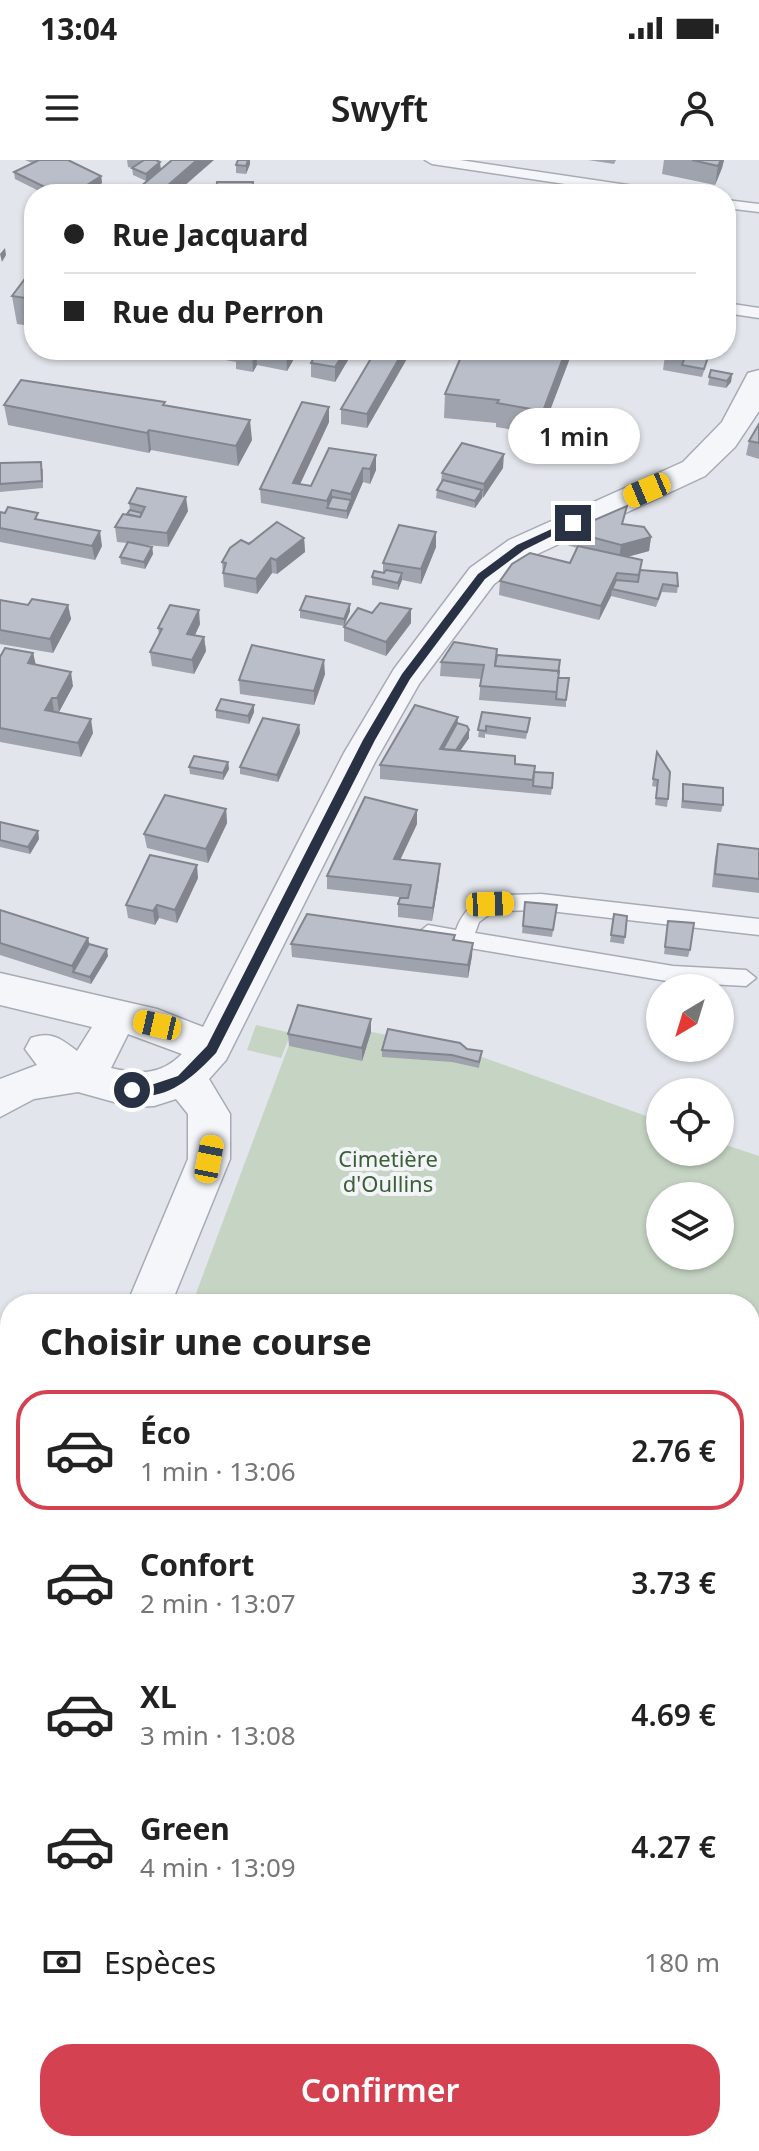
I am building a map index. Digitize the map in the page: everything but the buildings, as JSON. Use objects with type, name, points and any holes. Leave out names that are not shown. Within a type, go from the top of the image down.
[{"type":"street","points":[[45,1049],[78,1075],[132,1090],[154,1089],[182,1080],[212,1049],[291,916],[357,762],[406,677],[482,576],[521,548],[694,469],[710,457],[745,409],[759,379]]},
{"type":"street","points":[[16,993],[157,1025],[212,1049]]},
{"type":"street","points":[[13,1092],[45,1049],[45,1030],[16,993]]},
{"type":"street","points":[[13,1092],[78,1075],[96,1058],[112,1027],[111,1015]]},
{"type":"street","points":[[153,1294],[209,1159],[213,1134],[202,1095],[182,1080]]},
{"type":"lane","points":[[432,160],[594,184]]},
{"type":"lane","points":[[736,205],[759,208]]},
{"type":"lane","points":[[736,310],[759,313]]},
{"type":"lane","points":[[463,939],[471,917],[490,904],[541,902],[759,927]]},
{"type":"lane","points":[[404,930],[673,974],[746,978]]},
{"type":"green space","name":"Cimetière d'Oullins","points":[[299,1018],[460,1049],[467,1056],[482,1057],[646,1116],[646,1166],[734,1166],[734,1148],[759,1156],[759,1294],[196,1294]]},
{"type":"green space","points":[[256,1025],[291,1033],[281,1058],[247,1050]]},
{"type":"route","points":[[132,1090],[154,1089],[182,1080],[212,1049],[369,740],[406,677],[482,576],[521,548],[573,523]]}]
